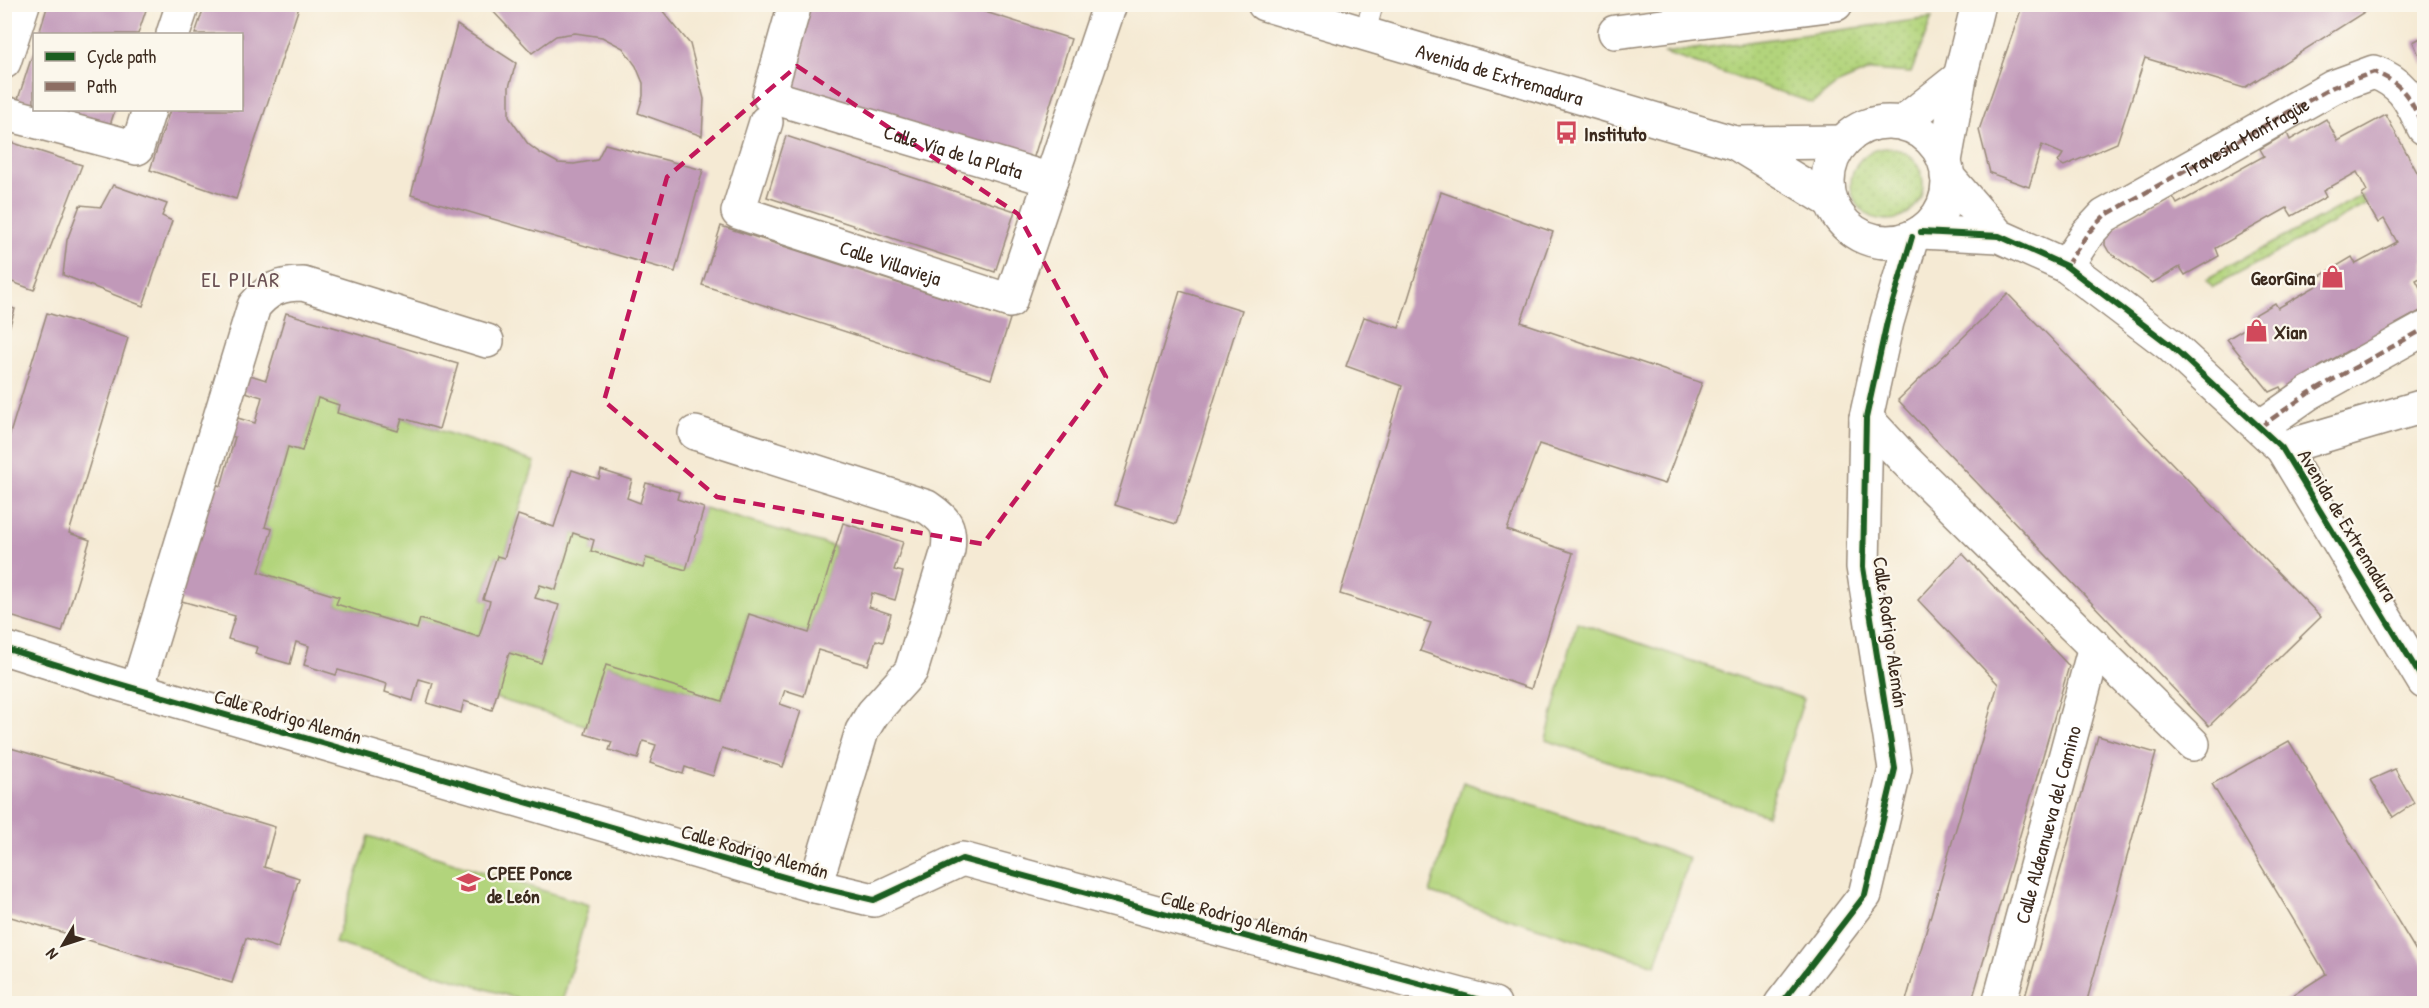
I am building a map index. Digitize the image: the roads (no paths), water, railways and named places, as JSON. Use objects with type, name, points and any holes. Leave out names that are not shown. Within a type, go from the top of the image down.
[{"type":"street","points":[[4,62],[23,4]]},
{"type":"street","points":[[173,33],[183,4]]},
{"type":"street","name":"Calle Vía de la Plata","points":[[795,4],[769,96],[1052,180]]},
{"type":"street","points":[[1052,180],[1110,4]]},
{"type":"street","name":"Avenida de Extremadura","points":[[1264,4],[1369,19],[1543,87],[1735,142],[1830,201]]},
{"type":"street","points":[[1616,32],[1836,4]]},
{"type":"street","points":[[1946,169],[1935,144],[1920,131],[1902,123],[1883,121],[1864,126],[1843,142],[1835,153],[1828,171],[1830,201],[1847,227],[1883,242],[1903,240],[1916,235],[1936,219],[1946,201],[1946,169],[1960,77],[1978,4]]},
{"type":"street","name":"Travesía Monfragüe","points":[[2066,266],[2088,233],[2103,216],[2333,87],[2373,72],[2391,79],[2406,92],[2424,128]]},
{"type":"street","points":[[1902,123],[1960,77]]},
{"type":"street","points":[[4,113],[137,148],[149,111]]},
{"type":"street","name":"Calle Villavieja","points":[[766,122],[738,212],[1010,301],[1052,180]]},
{"type":"street","name":"Avenida de Extremadura","points":[[1735,142],[1843,142]]},
{"type":"street","name":"Avenida de Extremadura","points":[[1946,169],[1999,236]]},
{"type":"street","name":"Avenida de Extremadura","points":[[1916,235],[1999,236],[2066,266],[2170,345],[2271,437],[2424,682]]},
{"type":"street","name":"Calle Rodrigo Alemán","points":[[1781,1004],[1865,896],[1895,769],[1863,567],[1866,418],[1887,322],[1916,235]]},
{"type":"street","name":"Calle Rodrigo Alemán","points":[[1872,239],[1887,322]]},
{"type":"street","points":[[137,689],[254,306],[263,295],[275,287],[303,284],[487,341]]},
{"type":"street","points":[[2271,437],[2309,393],[2424,329]]},
{"type":"street","points":[[2271,437],[2424,406]]},
{"type":"street","points":[[1866,418],[1905,460],[2193,744]]},
{"type":"street","points":[[695,433],[927,507],[943,518],[950,534],[948,550],[911,672],[873,713],[862,731],[815,886]]},
{"type":"street","name":"Calle Aldeanueva del Camino","points":[[1999,1004],[2095,646]]},
{"type":"street","name":"Calle Rodrigo Alemán","points":[[4,648],[137,689],[815,886],[874,900],[962,859],[1494,1004]]},
{"type":"place","name":"Instituto","points":[[1566,133]]},
{"type":"place","name":"GeorGina","points":[[2333,277]]},
{"type":"place","name":"Xian","points":[[2256,331]]},
{"type":"place","name":"CPEE Ponce de León","points":[[469,883]]},
{"type":"district","name":"EL PILAR","points":[[241,279]]}]
